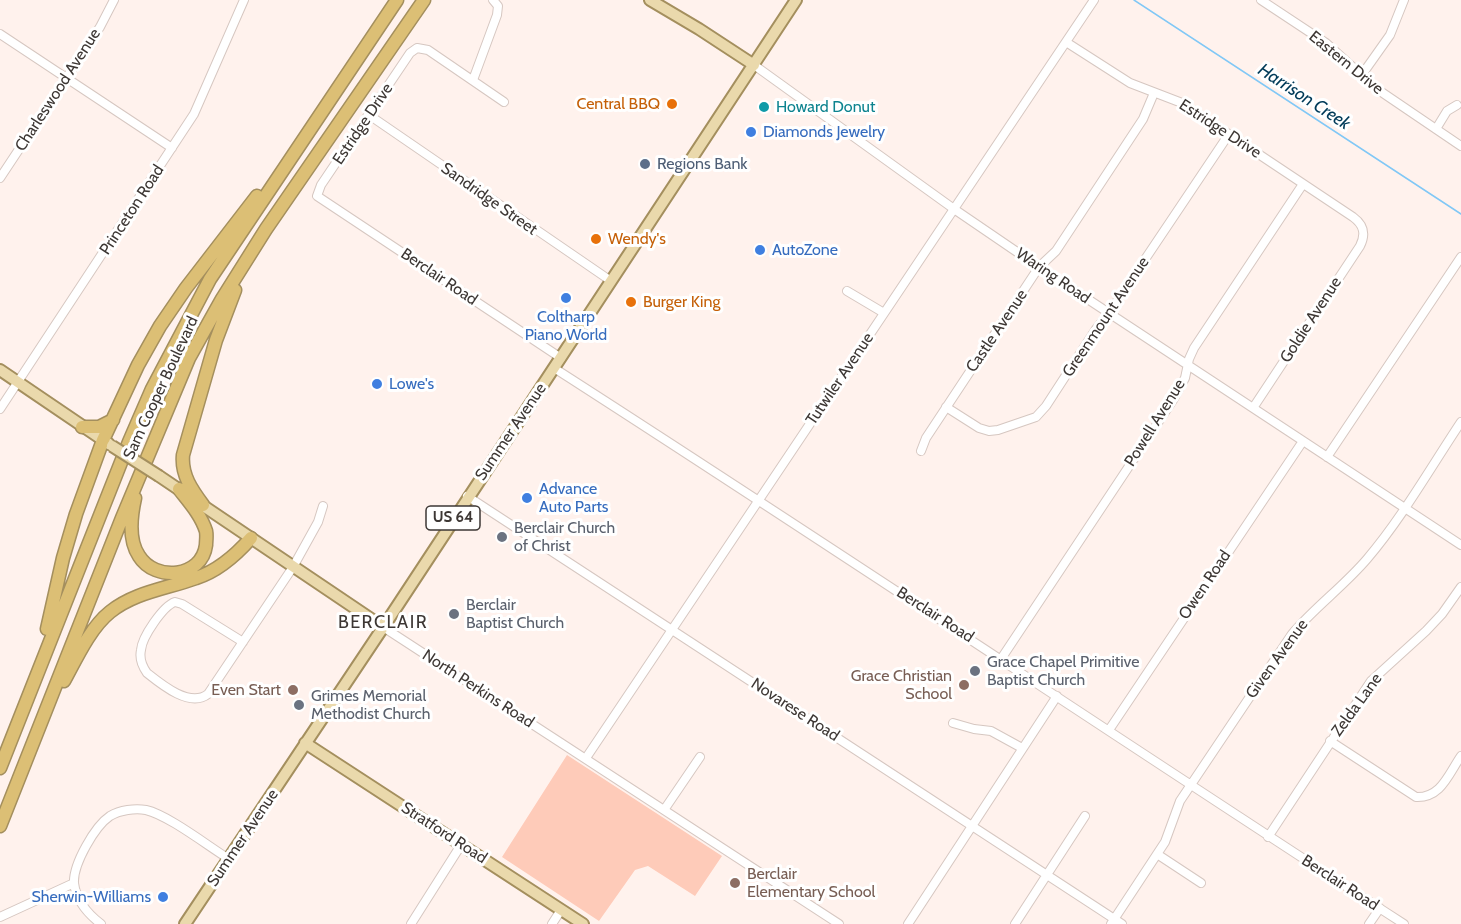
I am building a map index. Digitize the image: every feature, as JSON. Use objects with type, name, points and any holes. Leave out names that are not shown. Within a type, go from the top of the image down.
[{"type":"highway","name":"Sam Cooper Boulevard","points":[[0,768],[152,389],[210,279],[398,0]]},
{"type":"highway","name":"Sam Cooper Boulevard","points":[[0,826],[146,457],[189,358],[222,299],[261,237],[424,0]]},
{"type":"highway","points":[[26,703],[50,620],[63,558],[76,514],[106,434],[138,365],[160,326],[255,198],[279,175]]},
{"type":"highway","points":[[203,505],[191,489],[182,468],[183,455],[229,303],[261,237]]},
{"type":"highway","points":[[82,427],[106,434]]},
{"type":"highway","points":[[146,457],[134,502],[131,528],[133,544],[139,558],[152,568],[169,574],[184,572],[197,564],[205,549],[207,533],[198,514],[179,489]]},
{"type":"highway","points":[[37,732],[81,651],[108,613],[129,600],[198,578],[238,553],[250,538]]},
{"type":"main road","name":"Waring Road","points":[[650,0],[699,28],[753,65]]},
{"type":"main road","name":"Summer Avenue","points":[[185,924],[796,0]]},
{"type":"main road","points":[[0,370],[82,427]]},
{"type":"main road","name":"North Perkins Road","points":[[106,434],[159,476],[383,627]]},
{"type":"main road","name":"Stratford Road","points":[[305,743],[583,924]]},
{"type":"street","name":"Charleswood Avenue","points":[[0,178],[100,27],[114,0]]},
{"type":"street","name":"Princeton Road","points":[[0,409],[201,101],[244,0]]},
{"type":"street","name":"Tutwiler Avenue","points":[[586,758],[1094,0]]},
{"type":"street","name":"Eastern Drive","points":[[1261,0],[1326,43],[1361,76],[1461,146]]},
{"type":"street","points":[[1361,76],[1390,35],[1404,0]]},
{"type":"street","points":[[495,3],[497,15],[473,80],[504,102]]},
{"type":"street","points":[[0,34],[172,148]]},
{"type":"street","name":"Estridge Drive","points":[[1066,42],[1130,83],[1179,101],[1353,217],[1363,230]]},
{"type":"street","name":"Estridge Drive","points":[[317,196],[321,185],[410,53],[417,48],[424,48],[473,80]]},
{"type":"street","name":"Waring Road","points":[[753,65],[1039,267],[1461,545]]},
{"type":"street","name":"Castle Avenue","points":[[921,451],[924,441],[946,406],[1039,267],[1056,251],[1143,119],[1154,93]]},
{"type":"street","points":[[1436,129],[1447,111],[1457,105]]},
{"type":"street","name":"Sandridge Street","points":[[369,116],[611,281]]},
{"type":"street","name":"Greenmount Avenue","points":[[946,406],[979,428],[989,431],[1036,417],[1046,406],[1229,134]]},
{"type":"street","name":"Powell Avenue","points":[[1000,658],[1173,400],[1185,378],[1194,348],[1303,184]]},
{"type":"street","name":"Berclair Road","points":[[317,196],[561,358]]},
{"type":"street","name":"Goldie Avenue","points":[[1253,408],[1360,246],[1363,230]]},
{"type":"street","points":[[1327,457],[1461,257]]},
{"type":"street","points":[[846,291],[884,313]]},
{"type":"street","name":"Berclair Road","points":[[554,368],[1404,924]]},
{"type":"street","name":"Given Avenue","points":[[1116,922],[1157,854],[1180,801],[1292,634],[1368,558],[1461,422]]},
{"type":"street","name":"Owen Road","points":[[1109,730],[1303,441]]},
{"type":"street","name":"Novarese Road","points":[[467,496],[1116,922]]},
{"type":"street","points":[[243,642],[182,604],[171,604],[143,640],[142,667],[147,673],[188,698],[203,698],[208,694],[243,642],[293,567],[318,522],[323,507]]},
{"type":"street","name":"Zelda Lane","points":[[1268,837],[1371,681],[1426,631],[1442,614],[1461,587]]},
{"type":"street","name":"North Perkins Road","points":[[383,627],[839,924]]},
{"type":"street","points":[[908,924],[1057,696]]},
{"type":"street","points":[[953,723],[991,731],[1022,748]]},
{"type":"street","points":[[1330,741],[1416,797],[1428,797],[1437,791],[1461,756]]},
{"type":"street","points":[[664,810],[700,757]]},
{"type":"street","points":[[101,924],[89,914],[80,901],[74,876],[96,830],[110,816],[126,810],[146,810],[166,819],[229,859]]},
{"type":"street","points":[[1015,924],[1085,816]]},
{"type":"street","points":[[411,924],[461,844]]},
{"type":"street","points":[[1157,854],[1201,883]]},
{"type":"street","points":[[0,917],[74,883]]},
{"type":"street","points":[[1369,924],[1380,908]]},
{"type":"street","points":[[552,924],[561,910]]},
{"type":"shaded area","points":[[567,755],[722,856],[695,896],[648,866],[635,870],[599,921],[502,857]]},
{"type":"waterway","name":"Harrison Creek","points":[[1134,0],[1461,214]]},
{"type":"place","name":"Central BBQ","points":[[672,104]]},
{"type":"place","name":"Howard Donut","points":[[764,107]]},
{"type":"place","name":"Diamonds Jewelry","points":[[751,132]]},
{"type":"place","name":"Regions Bank","points":[[645,164]]},
{"type":"place","name":"Wendy's","points":[[596,239]]},
{"type":"place","name":"AutoZone","points":[[760,250]]},
{"type":"place","name":"Coltharp Piano World","points":[[566,298]]},
{"type":"place","name":"Burger King","points":[[631,302]]},
{"type":"place","name":"Lowe's","points":[[377,384]]},
{"type":"place","name":"Advance Auto Parts","points":[[527,498]]},
{"type":"place","name":"Berclair Church of Christ","points":[[502,537]]},
{"type":"place","name":"Berclair Baptist Church","points":[[454,614]]},
{"type":"place","name":"Grace Chapel Primitive Baptist Church","points":[[975,671]]},
{"type":"place","name":"Grace Christian School","points":[[964,685]]},
{"type":"place","name":"Even Start","points":[[293,690]]},
{"type":"place","name":"Grimes Memorial Methodist Church","points":[[299,705]]},
{"type":"place","name":"Berclair Elementary School","points":[[735,883]]},
{"type":"place","name":"Sherwin-Williams","points":[[163,897]]},
{"type":"district","name":"BERCLAIR","points":[[383,623]]}]
